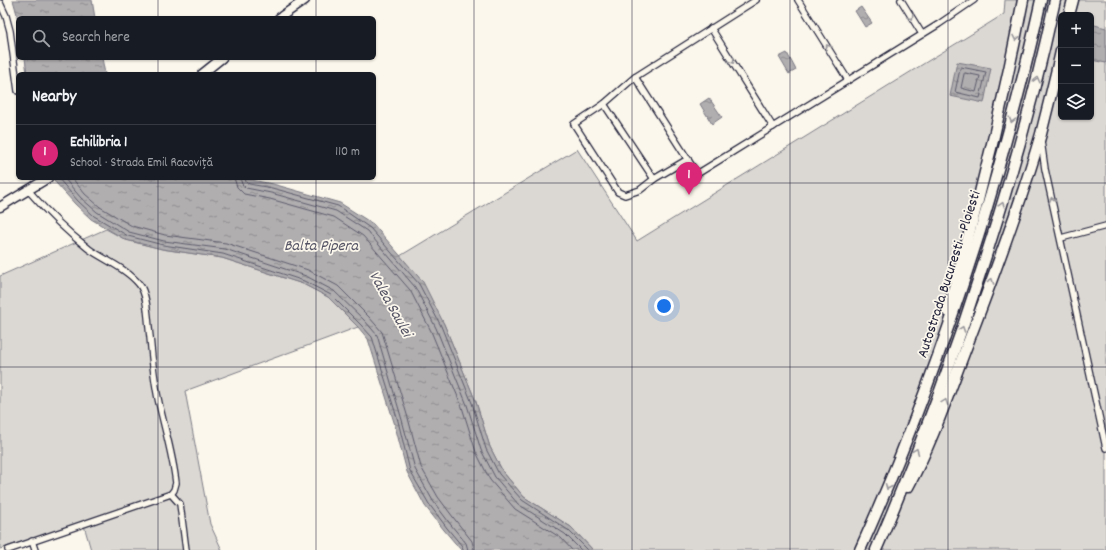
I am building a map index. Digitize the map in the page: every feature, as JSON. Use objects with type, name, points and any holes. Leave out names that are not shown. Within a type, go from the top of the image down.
[{"type":"highway","points":[[922,399],[936,345],[976,211],[992,148],[1023,0]]},
{"type":"highway","name":"Autostrada Bucuresti - Ploiesti","points":[[860,550],[892,476],[922,399],[958,298],[999,168],[1021,85],[1041,0]]},
{"type":"highway","name":"Autostrada Bucuresti - Ploiesti","points":[[876,550],[938,397],[978,282],[1019,146],[1055,0]]},
{"type":"highway","points":[[1071,12],[1073,0]]},
{"type":"highway","points":[[886,526],[919,467],[994,274],[1040,135],[1058,64]]},
{"type":"street","points":[[282,16],[305,0]]},
{"type":"street","points":[[688,159],[654,179],[640,190],[625,195],[618,192],[574,124],[604,104],[635,77],[756,0]]},
{"type":"street","points":[[798,0],[848,80]]},
{"type":"street","points":[[901,0],[922,34]]},
{"type":"street","points":[[635,77],[697,174],[974,0]]},
{"type":"street","points":[[0,3],[6,16],[10,31],[16,76]]},
{"type":"street","points":[[711,28],[773,127]]},
{"type":"street","points":[[204,72],[220,60]]},
{"type":"street","points":[[604,104],[654,179]]},
{"type":"street","points":[[1040,135],[1044,169],[1061,238],[1106,448]]},
{"type":"street","points":[[0,207],[32,184],[42,180]]},
{"type":"street","points":[[11,549],[171,494],[176,487],[159,403],[153,366],[148,315],[142,288],[123,270],[102,258],[83,244],[40,204],[32,184]]},
{"type":"street","points":[[1061,238],[1106,226]]},
{"type":"street","points":[[171,494],[180,504],[186,550]]},
{"type":"street","points":[[32,541],[35,550]]},
{"type":"shaded area","points":[[1005,0],[1106,0],[1106,550],[593,550],[571,527],[524,497],[503,472],[490,447],[476,402],[444,324],[400,256],[577,149],[637,241],[1004,14]]},
{"type":"shaded area","points":[[106,229],[126,240],[162,249],[222,258],[303,284],[328,297],[358,327],[185,391],[210,524],[222,550],[91,550],[83,522],[0,549],[0,276]]},
{"type":"water","points":[[13,0],[92,0],[95,16],[17,16]]},
{"type":"water","points":[[861,7],[872,23],[865,27],[855,11]]},
{"type":"water","points":[[1094,25],[1106,28],[1106,63],[1094,61]]},
{"type":"water","points":[[787,53],[796,70],[789,74],[779,57]]},
{"type":"water","points":[[25,60],[102,60],[105,72],[27,72]]},
{"type":"water","points":[[957,62],[991,68],[984,103],[950,96]]},
{"type":"water","points":[[709,98],[722,117],[712,124],[700,104]]},
{"type":"water","name":"Balta Pipera","points":[[54,180],[251,180],[273,184],[340,203],[373,224],[423,282],[444,324],[476,402],[490,447],[503,472],[524,497],[571,527],[593,550],[461,550],[425,506],[407,472],[394,422],[368,339],[328,297],[303,284],[222,258],[162,249],[126,240],[91,219]]},
{"type":"place","name":"Echilibria 1","points":[[689,195]]},
{"type":"water label","name":"Valea Saulei","points":[[392,303]]}]
